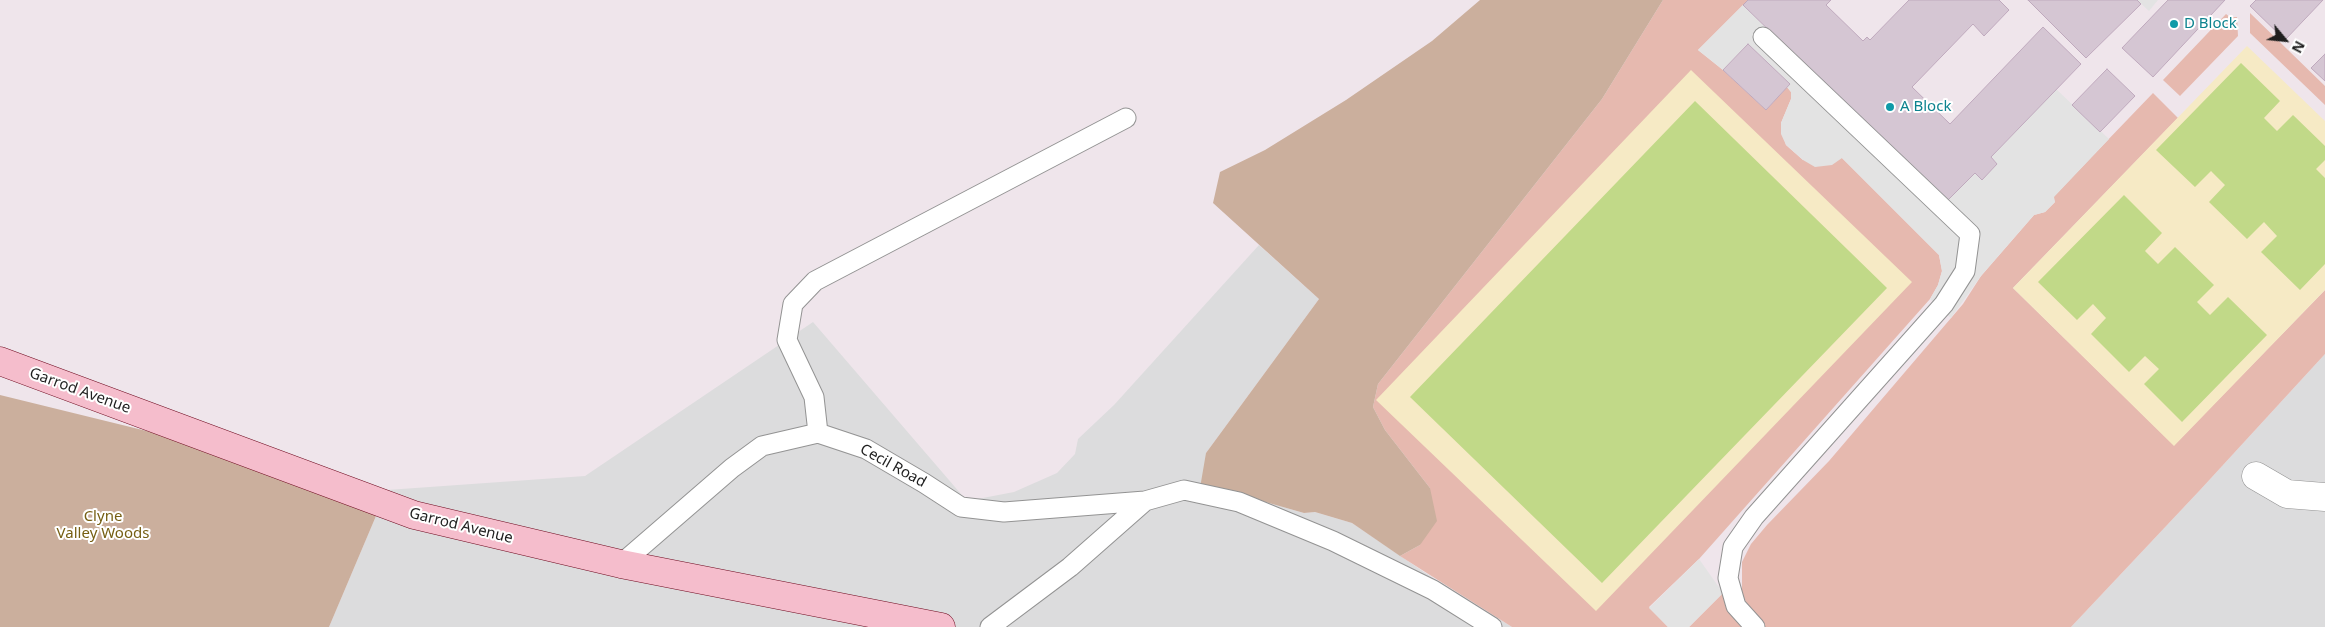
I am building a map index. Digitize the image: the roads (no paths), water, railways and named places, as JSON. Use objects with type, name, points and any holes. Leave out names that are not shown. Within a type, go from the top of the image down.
[{"type":"main road","name":"Garrod Avenue","points":[[0,361],[414,516],[621,564],[941,627]]},
{"type":"street","points":[[2256,476],[2287,494],[2325,497]]},
{"type":"lane","points":[[1755,627],[1736,606],[1728,578],[1733,547],[1754,517],[1944,304],[1965,271],[1970,234],[1763,37]]},
{"type":"lane","points":[[621,564],[732,468],[762,446],[818,433],[814,397],[787,340],[794,304],[815,281],[1126,118]]},
{"type":"lane","name":"Cecil Road","points":[[818,433],[866,449],[961,507],[1004,512],[1145,501]]},
{"type":"lane","points":[[990,627],[1070,567],[1145,501],[1184,490],[1239,502],[1333,541],[1433,590],[1492,627]]},
{"type":"place","name":"D Block","points":[[2174,24]]},
{"type":"place","name":"A Block","points":[[1890,107]]},
{"type":"park label","name":"Clyne Valley Woods","points":[[103,526]]}]
